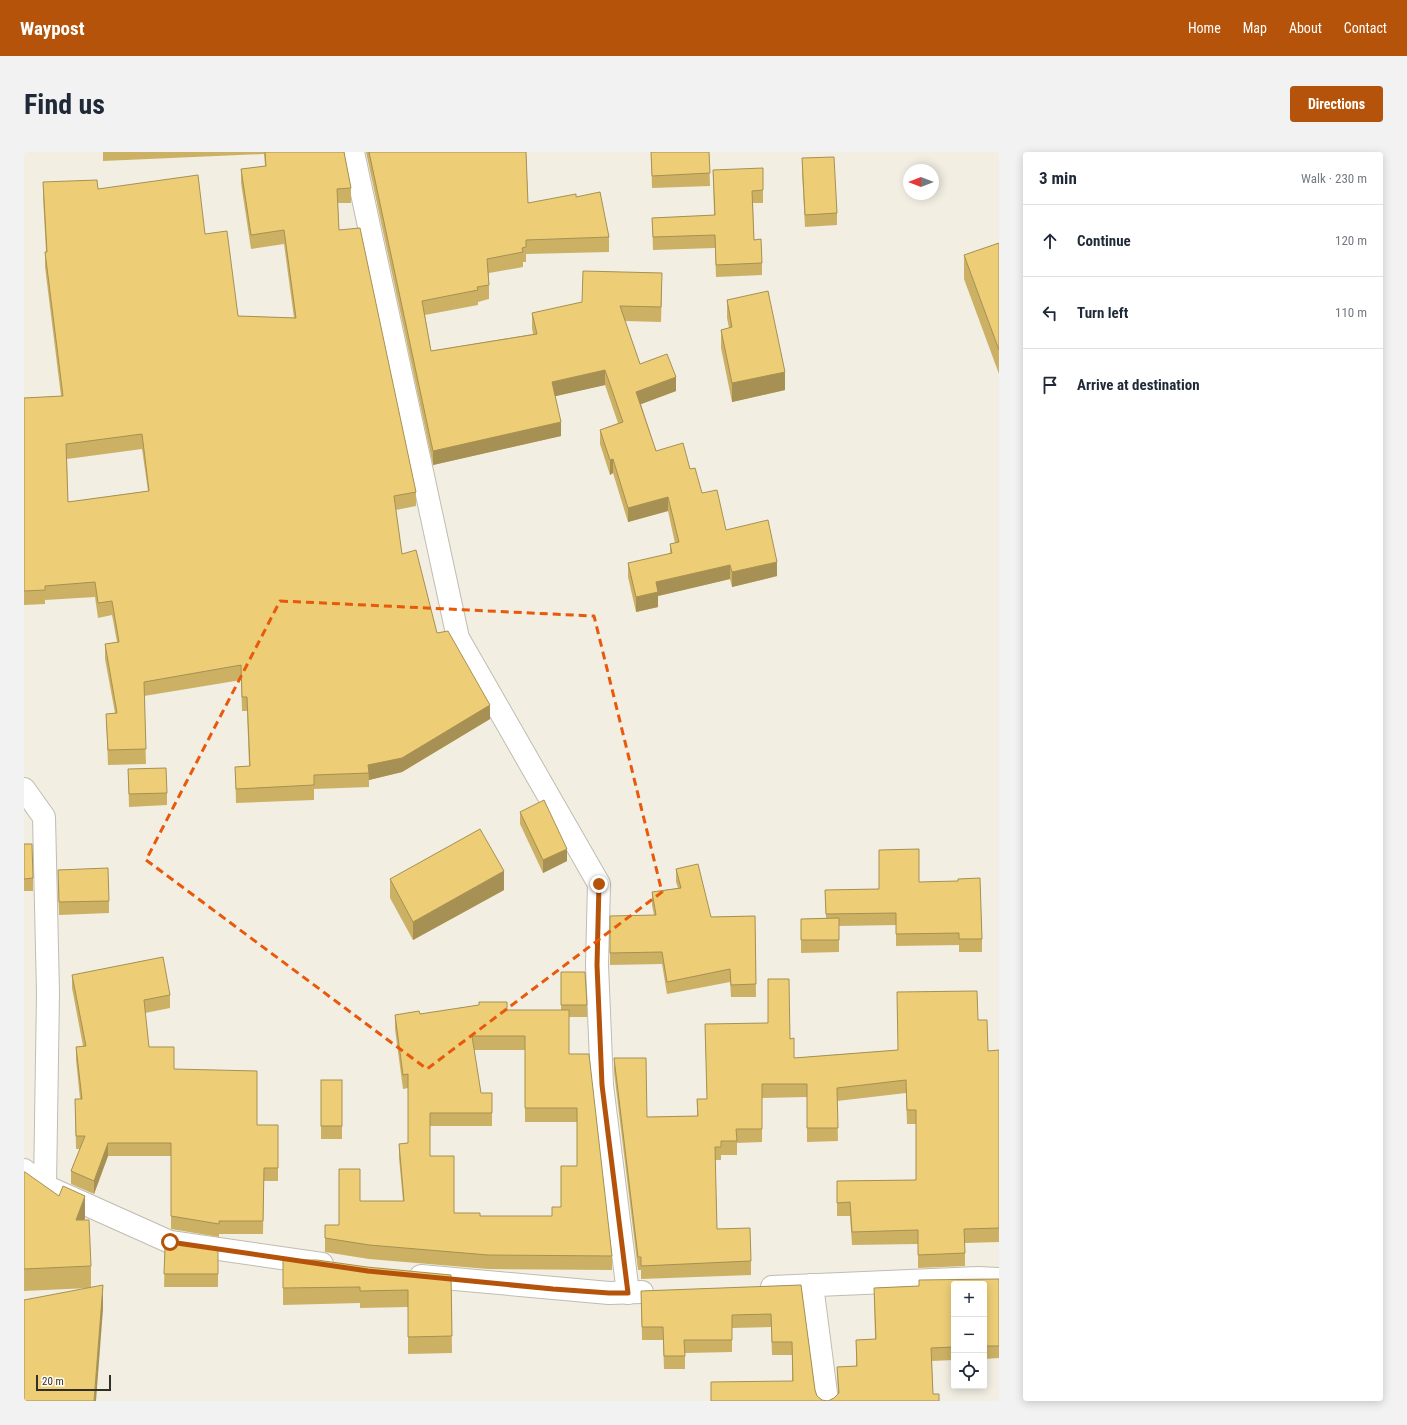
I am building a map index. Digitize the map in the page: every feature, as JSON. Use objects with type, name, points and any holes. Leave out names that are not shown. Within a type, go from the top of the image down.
[{"type":"street","points":[[353,152],[458,638],[599,884],[597,965],[602,1085],[628,1293]]},
{"type":"street","points":[[24,789],[44,817],[48,993],[45,1186]]},
{"type":"street","points":[[24,1170],[45,1186],[170,1242],[344,1268]]},
{"type":"street","points":[[399,1274],[602,1293],[658,1292]]},
{"type":"street","points":[[751,1288],[978,1278],[999,1279]]},
{"type":"street","points":[[812,1285],[827,1401]]},
{"type":"highlighted area","points":[[280,601],[594,616],[662,892],[427,1069],[146,860]]},
{"type":"building","points":[[265,152],[344,152],[351,188],[337,189],[339,230],[360,228],[416,492],[394,496],[402,554],[416,550],[437,633],[448,631],[490,705],[402,758],[368,765],[369,773],[314,775],[314,785],[236,789],[235,767],[250,766],[247,697],[242,697],[241,665],[144,682],[146,749],[108,750],[106,714],[117,713],[105,644],[119,642],[112,601],[98,603],[95,582],[45,586],[45,590],[24,591],[24,398],[63,396],[45,252],[47,252],[43,182],[97,180],[98,189],[198,175],[205,234],[227,231],[238,316],[296,318],[284,230],[251,235],[241,169],[266,166]],"holes":[[[142,434],[149,491],[68,502],[66,444]]]},
{"type":"building","points":[[369,152],[526,152],[528,203],[576,194],[576,197],[600,192],[609,237],[526,240],[526,247],[522,248],[523,252],[487,259],[489,285],[477,287],[478,290],[422,301],[431,351],[537,334],[532,313],[582,302],[583,271],[662,273],[661,307],[620,306],[640,364],[667,354],[676,377],[636,392],[656,451],[683,443],[690,469],[695,468],[702,493],[717,490],[726,530],[768,520],[777,562],[732,572],[730,565],[656,582],[658,592],[636,597],[628,563],[672,553],[670,544],[679,542],[668,497],[628,508],[613,459],[610,460],[600,430],[623,422],[605,370],[552,382],[561,422],[433,451]]},
{"type":"building","points":[[651,152],[709,152],[710,173],[652,176]]},
{"type":"building","points":[[834,157],[837,213],[805,215],[802,158]]},
{"type":"building","points":[[763,168],[763,190],[752,191],[754,240],[761,239],[762,263],[716,265],[715,235],[653,237],[652,218],[715,215],[713,170]]},
{"type":"building","points":[[999,243],[999,350],[964,255]]},
{"type":"building","points":[[768,291],[785,372],[732,383],[721,330],[732,327],[727,300]]},
{"type":"building","points":[[166,768],[167,793],[129,794],[128,769]]},
{"type":"building","points":[[544,800],[567,849],[543,860],[520,812]]},
{"type":"building","points":[[480,829],[504,871],[413,922],[390,879]]},
{"type":"building","points":[[24,844],[32,844],[33,878],[24,879]]},
{"type":"building","points":[[919,849],[919,882],[958,881],[958,879],[980,878],[982,939],[959,939],[959,933],[896,934],[896,913],[826,914],[825,890],[879,889],[879,850]]},
{"type":"building","points":[[698,864],[711,917],[755,916],[756,984],[731,985],[730,969],[667,982],[662,952],[610,953],[610,916],[656,915],[652,892],[681,888],[676,869]]},
{"type":"building","points":[[108,868],[109,901],[59,902],[58,870]]},
{"type":"building","points":[[839,918],[839,940],[801,940],[801,919]]},
{"type":"building","points":[[163,957],[170,995],[144,1000],[149,1047],[174,1047],[174,1069],[257,1071],[257,1125],[278,1125],[278,1168],[264,1168],[263,1221],[219,1221],[219,1224],[171,1216],[171,1143],[108,1143],[94,1181],[71,1171],[85,1136],[76,1136],[75,1099],[82,1099],[76,1047],[86,1046],[72,975]]},
{"type":"building","points":[[561,972],[585,972],[587,1005],[561,1005]]},
{"type":"building","points":[[768,979],[789,979],[790,1039],[794,1038],[794,1058],[898,1050],[897,992],[977,991],[978,1020],[987,1020],[988,1051],[999,1050],[999,1228],[964,1229],[965,1253],[918,1255],[918,1230],[852,1232],[850,1202],[837,1203],[837,1181],[916,1180],[916,1110],[907,1110],[906,1080],[837,1088],[838,1128],[807,1128],[807,1084],[762,1084],[762,1129],[736,1129],[737,1141],[721,1141],[721,1147],[715,1147],[717,1229],[750,1228],[751,1261],[641,1266],[641,1257],[638,1257],[614,1058],[646,1058],[647,1117],[698,1116],[697,1099],[707,1099],[705,1024],[768,1023]]},
{"type":"building","points":[[479,1002],[507,1002],[507,1010],[569,1010],[569,1054],[589,1054],[612,1256],[488,1255],[369,1245],[325,1238],[325,1225],[339,1225],[339,1169],[360,1169],[360,1201],[404,1201],[399,1144],[408,1143],[408,1074],[403,1075],[395,1015],[419,1011],[420,1014],[479,1005]],"holes":[[[472,1036],[525,1036],[525,1108],[577,1108],[577,1166],[561,1166],[561,1207],[552,1207],[552,1216],[480,1216],[480,1213],[454,1213],[454,1156],[430,1156],[430,1113],[492,1113],[492,1093],[481,1093]]]},
{"type":"building","points":[[321,1080],[342,1080],[342,1126],[321,1126]]},
{"type":"building","points":[[24,1172],[59,1196],[63,1186],[85,1196],[76,1220],[89,1220],[91,1266],[24,1269]]},
{"type":"building","points":[[171,1242],[218,1249],[218,1274],[164,1274],[165,1248],[171,1248]]},
{"type":"building","points":[[283,1260],[317,1260],[367,1267],[451,1275],[452,1336],[408,1337],[408,1290],[360,1291],[360,1287],[283,1288]]},
{"type":"building","points":[[999,1279],[999,1346],[987,1346],[987,1281],[951,1281],[951,1347],[931,1348],[933,1394],[939,1394],[939,1401],[828,1401],[839,1393],[837,1367],[857,1366],[856,1340],[876,1339],[874,1288],[919,1286],[919,1280]]},
{"type":"building","points":[[103,1285],[94,1401],[24,1401],[24,1300]]},
{"type":"building","points":[[801,1285],[815,1390],[817,1396],[822,1400],[828,1401],[711,1401],[711,1382],[793,1381],[792,1342],[772,1342],[771,1314],[732,1315],[732,1340],[684,1340],[685,1356],[664,1356],[663,1327],[642,1327],[641,1291]]},
{"type":"route","points":[[170,1242],[368,1271],[553,1289],[628,1293],[602,1085],[597,965],[599,884]]}]
